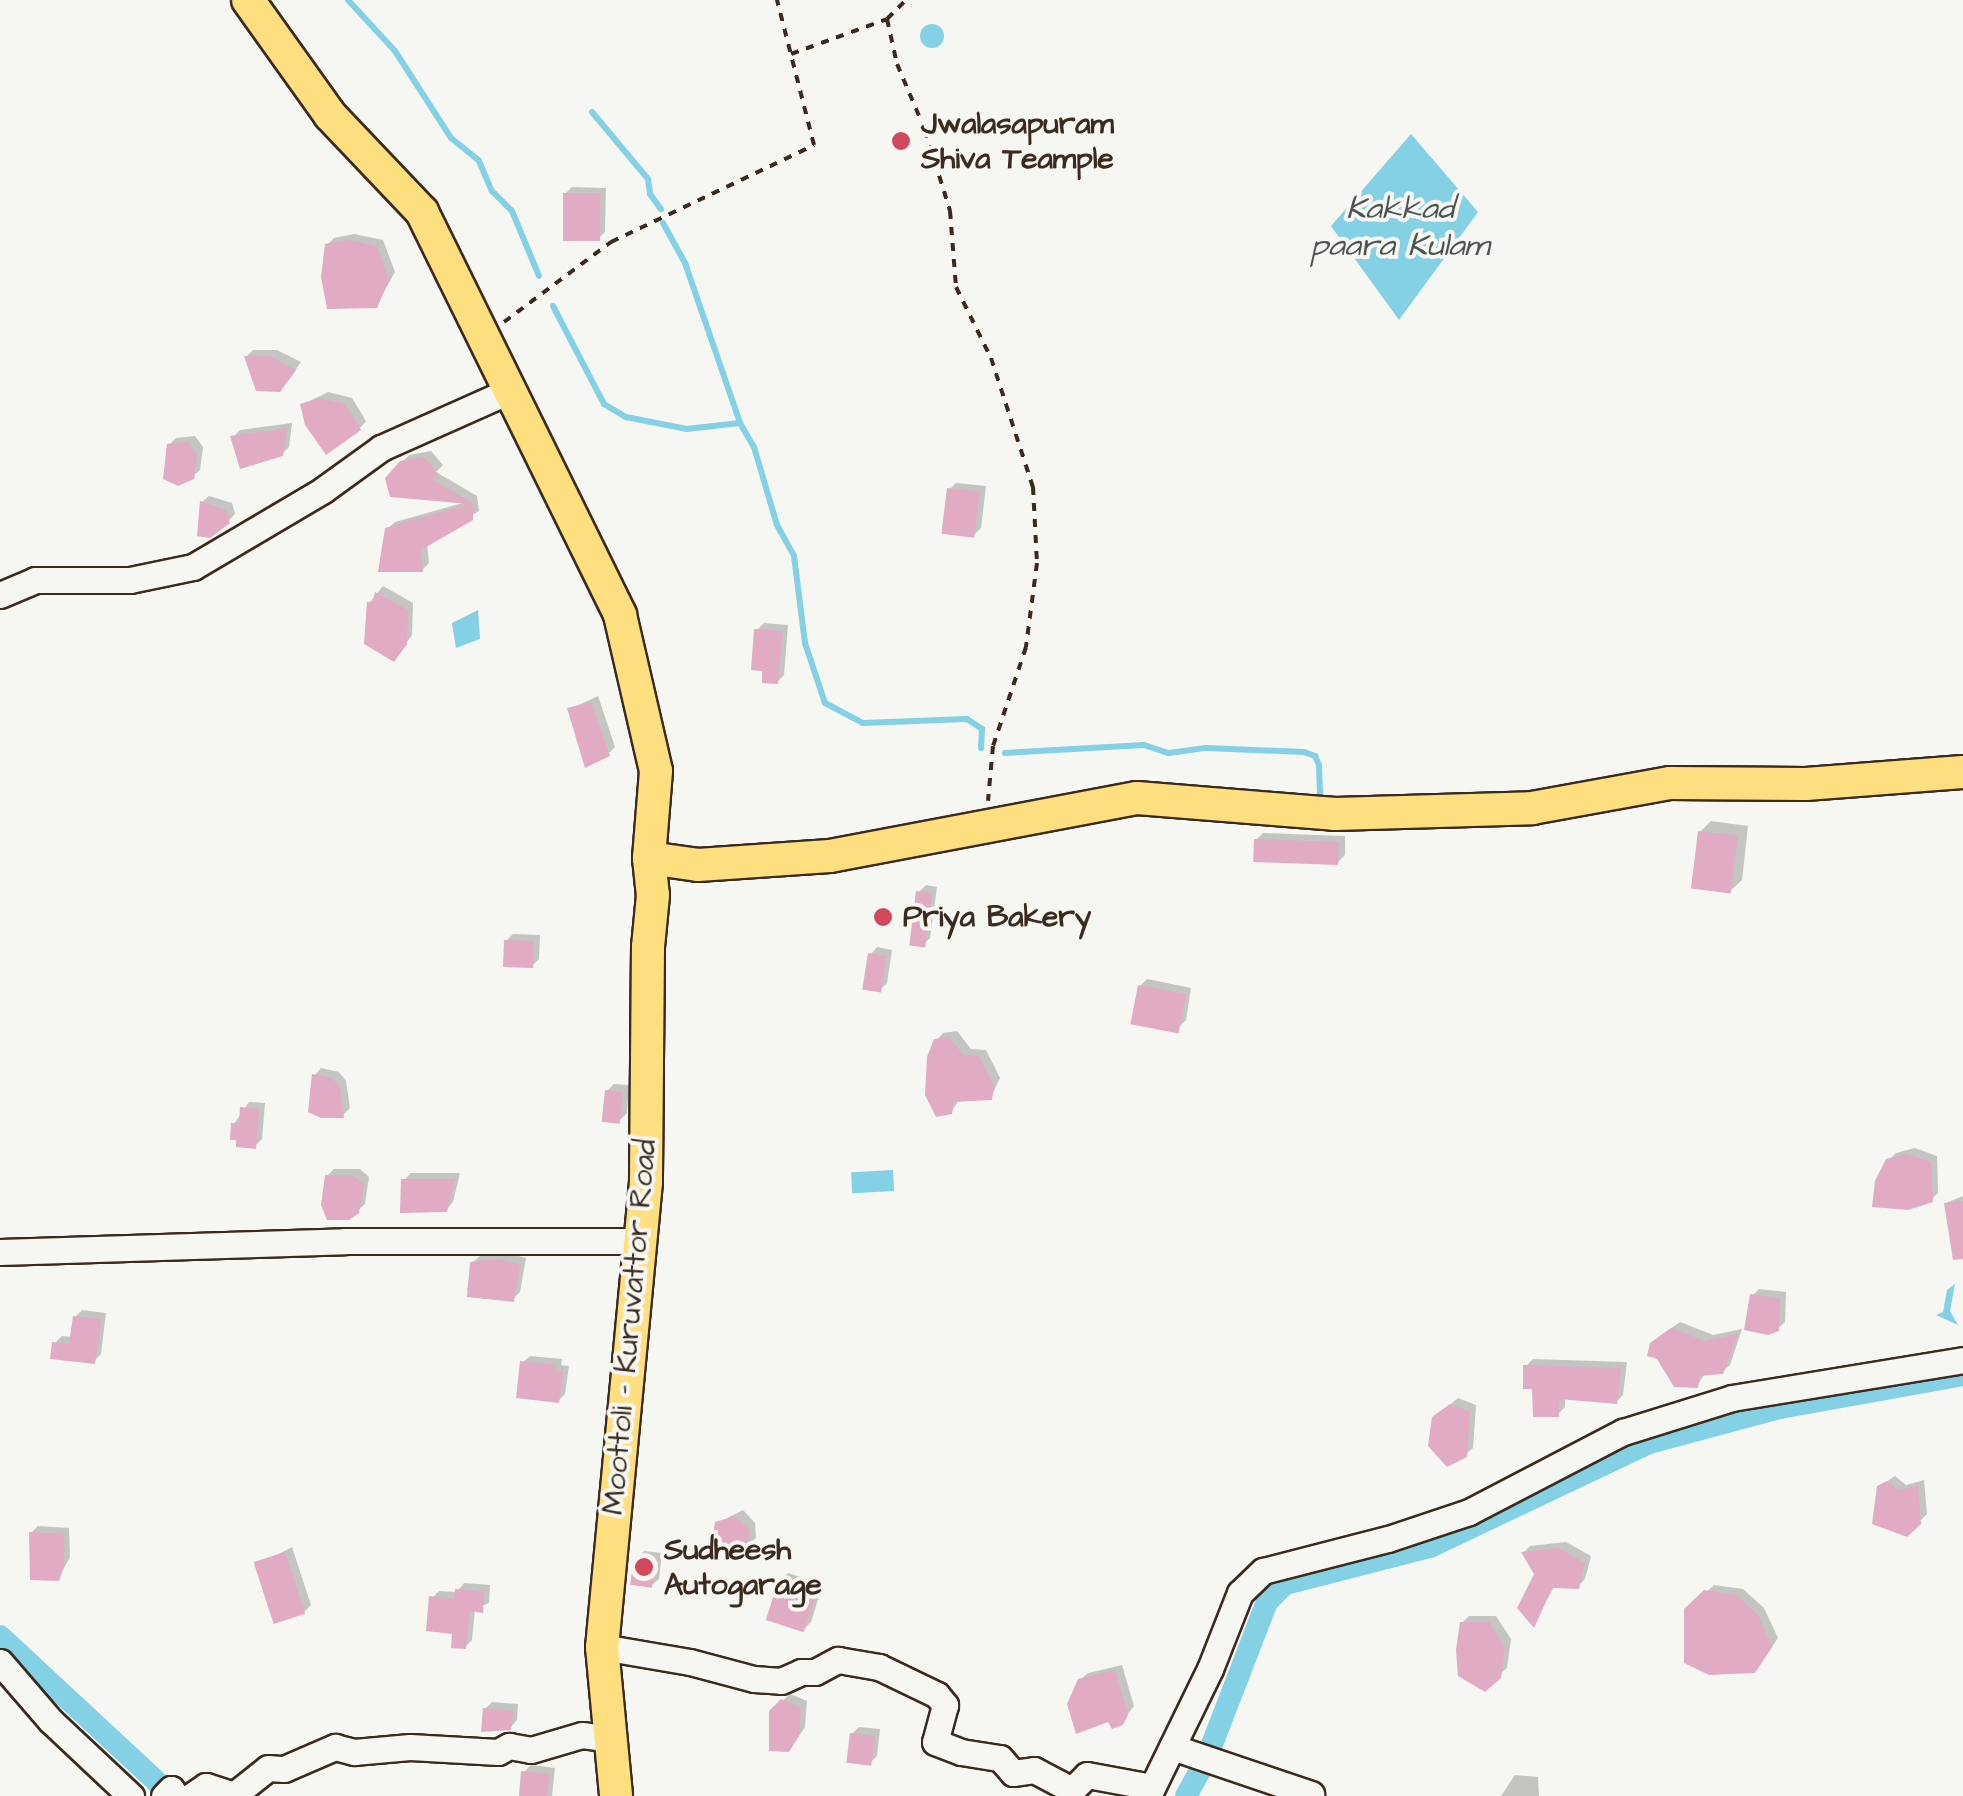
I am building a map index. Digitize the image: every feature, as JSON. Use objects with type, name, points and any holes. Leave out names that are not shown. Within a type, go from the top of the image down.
[{"type":"main road","name":"Moottoli - Kuruvattor Road","points":[[248,0],[330,115],[422,212],[620,615],[656,771],[649,858],[653,895],[648,947],[646,1182],[602,1647],[616,1796]]},
{"type":"main road","points":[[649,858],[698,865],[830,856],[1137,798],[1335,814],[1532,808],[1670,783],[1806,784],[1963,772]]},
{"type":"street","points":[[0,596],[35,580],[130,580],[194,567],[323,490],[380,448],[511,390]]},
{"type":"street","points":[[0,1252],[344,1241],[638,1241]]},
{"type":"street","points":[[602,1647],[690,1662],[754,1680],[781,1681],[801,1672],[815,1672],[838,1660],[878,1667],[937,1695],[945,1705],[935,1742],[961,1752],[1000,1758],[1014,1773],[1034,1770],[1072,1790],[1087,1774],[1150,1792],[1240,1593],[1263,1571],[1388,1540],[1469,1512],[1623,1432],[1732,1398],[1963,1360]]},
{"type":"street","points":[[0,1662],[50,1721],[131,1796]]},
{"type":"street","points":[[176,1794],[206,1786],[234,1795],[268,1768],[284,1769],[335,1747],[354,1752],[410,1747],[498,1752],[509,1746],[531,1750],[582,1734],[603,1738],[610,1733]]},
{"type":"street","points":[[1172,1747],[1311,1794]]},
{"type":"path","points":[[484,338],[610,242],[814,145],[778,0]]},
{"type":"path","points":[[791,54],[887,19],[906,0]]},
{"type":"path","points":[[887,19],[897,64],[925,130],[950,212],[956,288],[990,358],[1033,487],[1037,563],[1026,648],[993,746],[986,825]]},
{"type":"water","points":[[932,24],[944,36],[932,48],[920,36]]},
{"type":"water","name":"Kakkad paara Kulam","points":[[1411,134],[1478,212],[1399,320],[1331,226]]},
{"type":"water","points":[[478,610],[480,639],[456,648],[452,623]]},
{"type":"water","points":[[893,1170],[894,1191],[852,1193],[851,1172]]},
{"type":"water","points":[[1955,1284],[1950,1311],[1958,1325],[1936,1315],[1943,1312],[1947,1290]]},
{"type":"building","points":[[563,193],[600,193],[600,241],[563,241]]},
{"type":"building","points":[[346,240],[377,246],[389,280],[377,308],[327,309],[321,277],[325,244]]},
{"type":"building","points":[[244,356],[269,356],[296,370],[280,392],[256,391]]},
{"type":"building","points":[[319,398],[345,404],[361,430],[326,455],[305,425],[300,404]]},
{"type":"building","points":[[287,428],[283,456],[240,469],[230,436]]},
{"type":"building","points":[[188,442],[197,455],[194,479],[178,486],[163,479],[167,444]]},
{"type":"building","points":[[424,457],[438,474],[432,480],[473,503],[473,520],[421,550],[423,572],[378,572],[385,528],[469,504],[390,497],[385,478],[400,461]]},
{"type":"building","points":[[947,488],[980,492],[974,538],[941,534]]},
{"type":"building","points":[[200,501],[226,510],[230,523],[210,538],[197,536]]},
{"type":"building","points":[[375,592],[408,610],[407,644],[394,662],[364,644],[367,602],[373,602]]},
{"type":"building","points":[[754,629],[783,631],[778,684],[762,683],[762,671],[751,670]]},
{"type":"building","points":[[591,702],[610,756],[585,768],[567,708]]},
{"type":"building","points":[[1698,831],[1738,836],[1731,893],[1691,889]]},
{"type":"building","points":[[1254,839],[1339,842],[1338,865],[1253,862]]},
{"type":"building","points":[[916,891],[932,893],[925,948],[909,946]]},
{"type":"building","points":[[504,940],[534,941],[533,968],[503,967]]},
{"type":"building","points":[[868,953],[887,956],[881,993],[862,990]]},
{"type":"building","points":[[1138,985],[1186,994],[1178,1034],[1130,1024]]},
{"type":"building","points":[[949,1037],[963,1055],[979,1056],[994,1086],[992,1100],[954,1102],[952,1114],[936,1117],[925,1095],[927,1057],[934,1039]]},
{"type":"building","points":[[312,1074],[332,1078],[340,1088],[344,1118],[321,1118],[308,1112]]},
{"type":"building","points":[[605,1090],[623,1092],[620,1124],[602,1122]]},
{"type":"building","points":[[240,1107],[259,1109],[256,1149],[236,1147],[236,1140],[230,1140],[231,1123],[239,1123]]},
{"type":"building","points":[[1906,1154],[1931,1162],[1933,1202],[1908,1210],[1872,1207],[1875,1181],[1886,1159]]},
{"type":"building","points":[[325,1175],[352,1175],[364,1184],[359,1213],[349,1220],[327,1220],[321,1205]]},
{"type":"building","points":[[401,1179],[455,1179],[447,1212],[400,1213]]},
{"type":"building","points":[[1963,1201],[1963,1259],[1953,1260],[1944,1203]]},
{"type":"building","points":[[499,1259],[520,1265],[514,1302],[467,1297],[470,1262]]},
{"type":"building","points":[[1750,1294],[1780,1299],[1779,1331],[1768,1335],[1744,1330]]},
{"type":"building","points":[[73,1316],[101,1319],[95,1364],[50,1359],[52,1342],[69,1344]]},
{"type":"building","points":[[1671,1328],[1704,1341],[1738,1334],[1723,1374],[1699,1376],[1698,1388],[1674,1387],[1657,1359],[1647,1356],[1650,1343]]},
{"type":"building","points":[[520,1361],[556,1365],[555,1371],[563,1372],[559,1403],[516,1398]]},
{"type":"building","points":[[1523,1365],[1621,1368],[1617,1404],[1559,1399],[1559,1417],[1533,1417],[1532,1389],[1523,1389]]},
{"type":"building","points":[[1450,1404],[1470,1412],[1467,1457],[1447,1467],[1428,1446],[1432,1417]]},
{"type":"building","points":[[1887,1481],[1898,1491],[1918,1485],[1921,1524],[1907,1537],[1872,1524],[1877,1486]]},
{"type":"building","points":[[735,1516],[749,1530],[750,1547],[732,1557],[710,1556],[715,1522]]},
{"type":"building","points":[[29,1532],[64,1534],[64,1566],[59,1581],[30,1580]]},
{"type":"building","points":[[1558,1548],[1585,1563],[1579,1589],[1552,1588],[1534,1628],[1517,1608],[1534,1574],[1521,1552]]},
{"type":"building","points":[[285,1552],[305,1614],[274,1624],[254,1562]]},
{"type":"building","name":"Sudheesh Autogarage","points":[[634,1557],[656,1560],[652,1588],[630,1585]]},
{"type":"building","points":[[779,1579],[817,1591],[804,1632],[766,1620]]},
{"type":"building","points":[[455,1589],[484,1591],[483,1613],[470,1611],[466,1649],[451,1648],[452,1634],[426,1631],[429,1596],[454,1599]]},
{"type":"building","points":[[1704,1590],[1736,1595],[1758,1615],[1772,1647],[1755,1673],[1709,1675],[1684,1663],[1684,1609]]},
{"type":"building","points":[[1460,1622],[1489,1622],[1505,1647],[1501,1678],[1485,1692],[1458,1676]]},
{"type":"building","points":[[1115,1670],[1128,1715],[1123,1725],[1112,1729],[1108,1722],[1076,1734],[1067,1704],[1078,1679]]},
{"type":"building","points":[[781,1699],[801,1708],[799,1736],[789,1752],[769,1751],[769,1711]]},
{"type":"building","points":[[483,1708],[513,1711],[511,1730],[481,1732]]},
{"type":"building","points":[[850,1733],[875,1736],[871,1766],[846,1763]]},
{"type":"building","points":[[521,1771],[550,1774],[547,1796],[519,1796]]},
{"type":"waterway","points":[[348,0],[395,51],[451,138],[479,161],[492,191],[512,211],[539,276]]},
{"type":"waterway","points":[[592,112],[648,179],[650,194],[661,209]]},
{"type":"waterway","points":[[663,223],[685,263],[740,423]]},
{"type":"waterway","points":[[553,306],[604,404],[626,417],[687,429],[740,423],[754,447],[777,525],[794,556],[805,643],[825,703],[863,723],[967,719],[982,729],[981,748]]},
{"type":"waterway","points":[[1005,753],[1144,745],[1169,753],[1206,748],[1304,752],[1315,756],[1319,765],[1320,800]]},
{"type":"waterway","points":[[1186,1796],[1206,1760],[1267,1602],[1285,1584],[1430,1547],[1649,1443],[1780,1408],[1963,1375]]},
{"type":"waterway","points":[[0,1636],[172,1796]]},
{"type":"place","name":"Jwalasapuram Shiva Teample","points":[[901,141]]},
{"type":"place","name":"Priya Bakery","points":[[883,917]]},
{"type":"place","name":"Sudheesh Autogarage","points":[[644,1567]]}]
